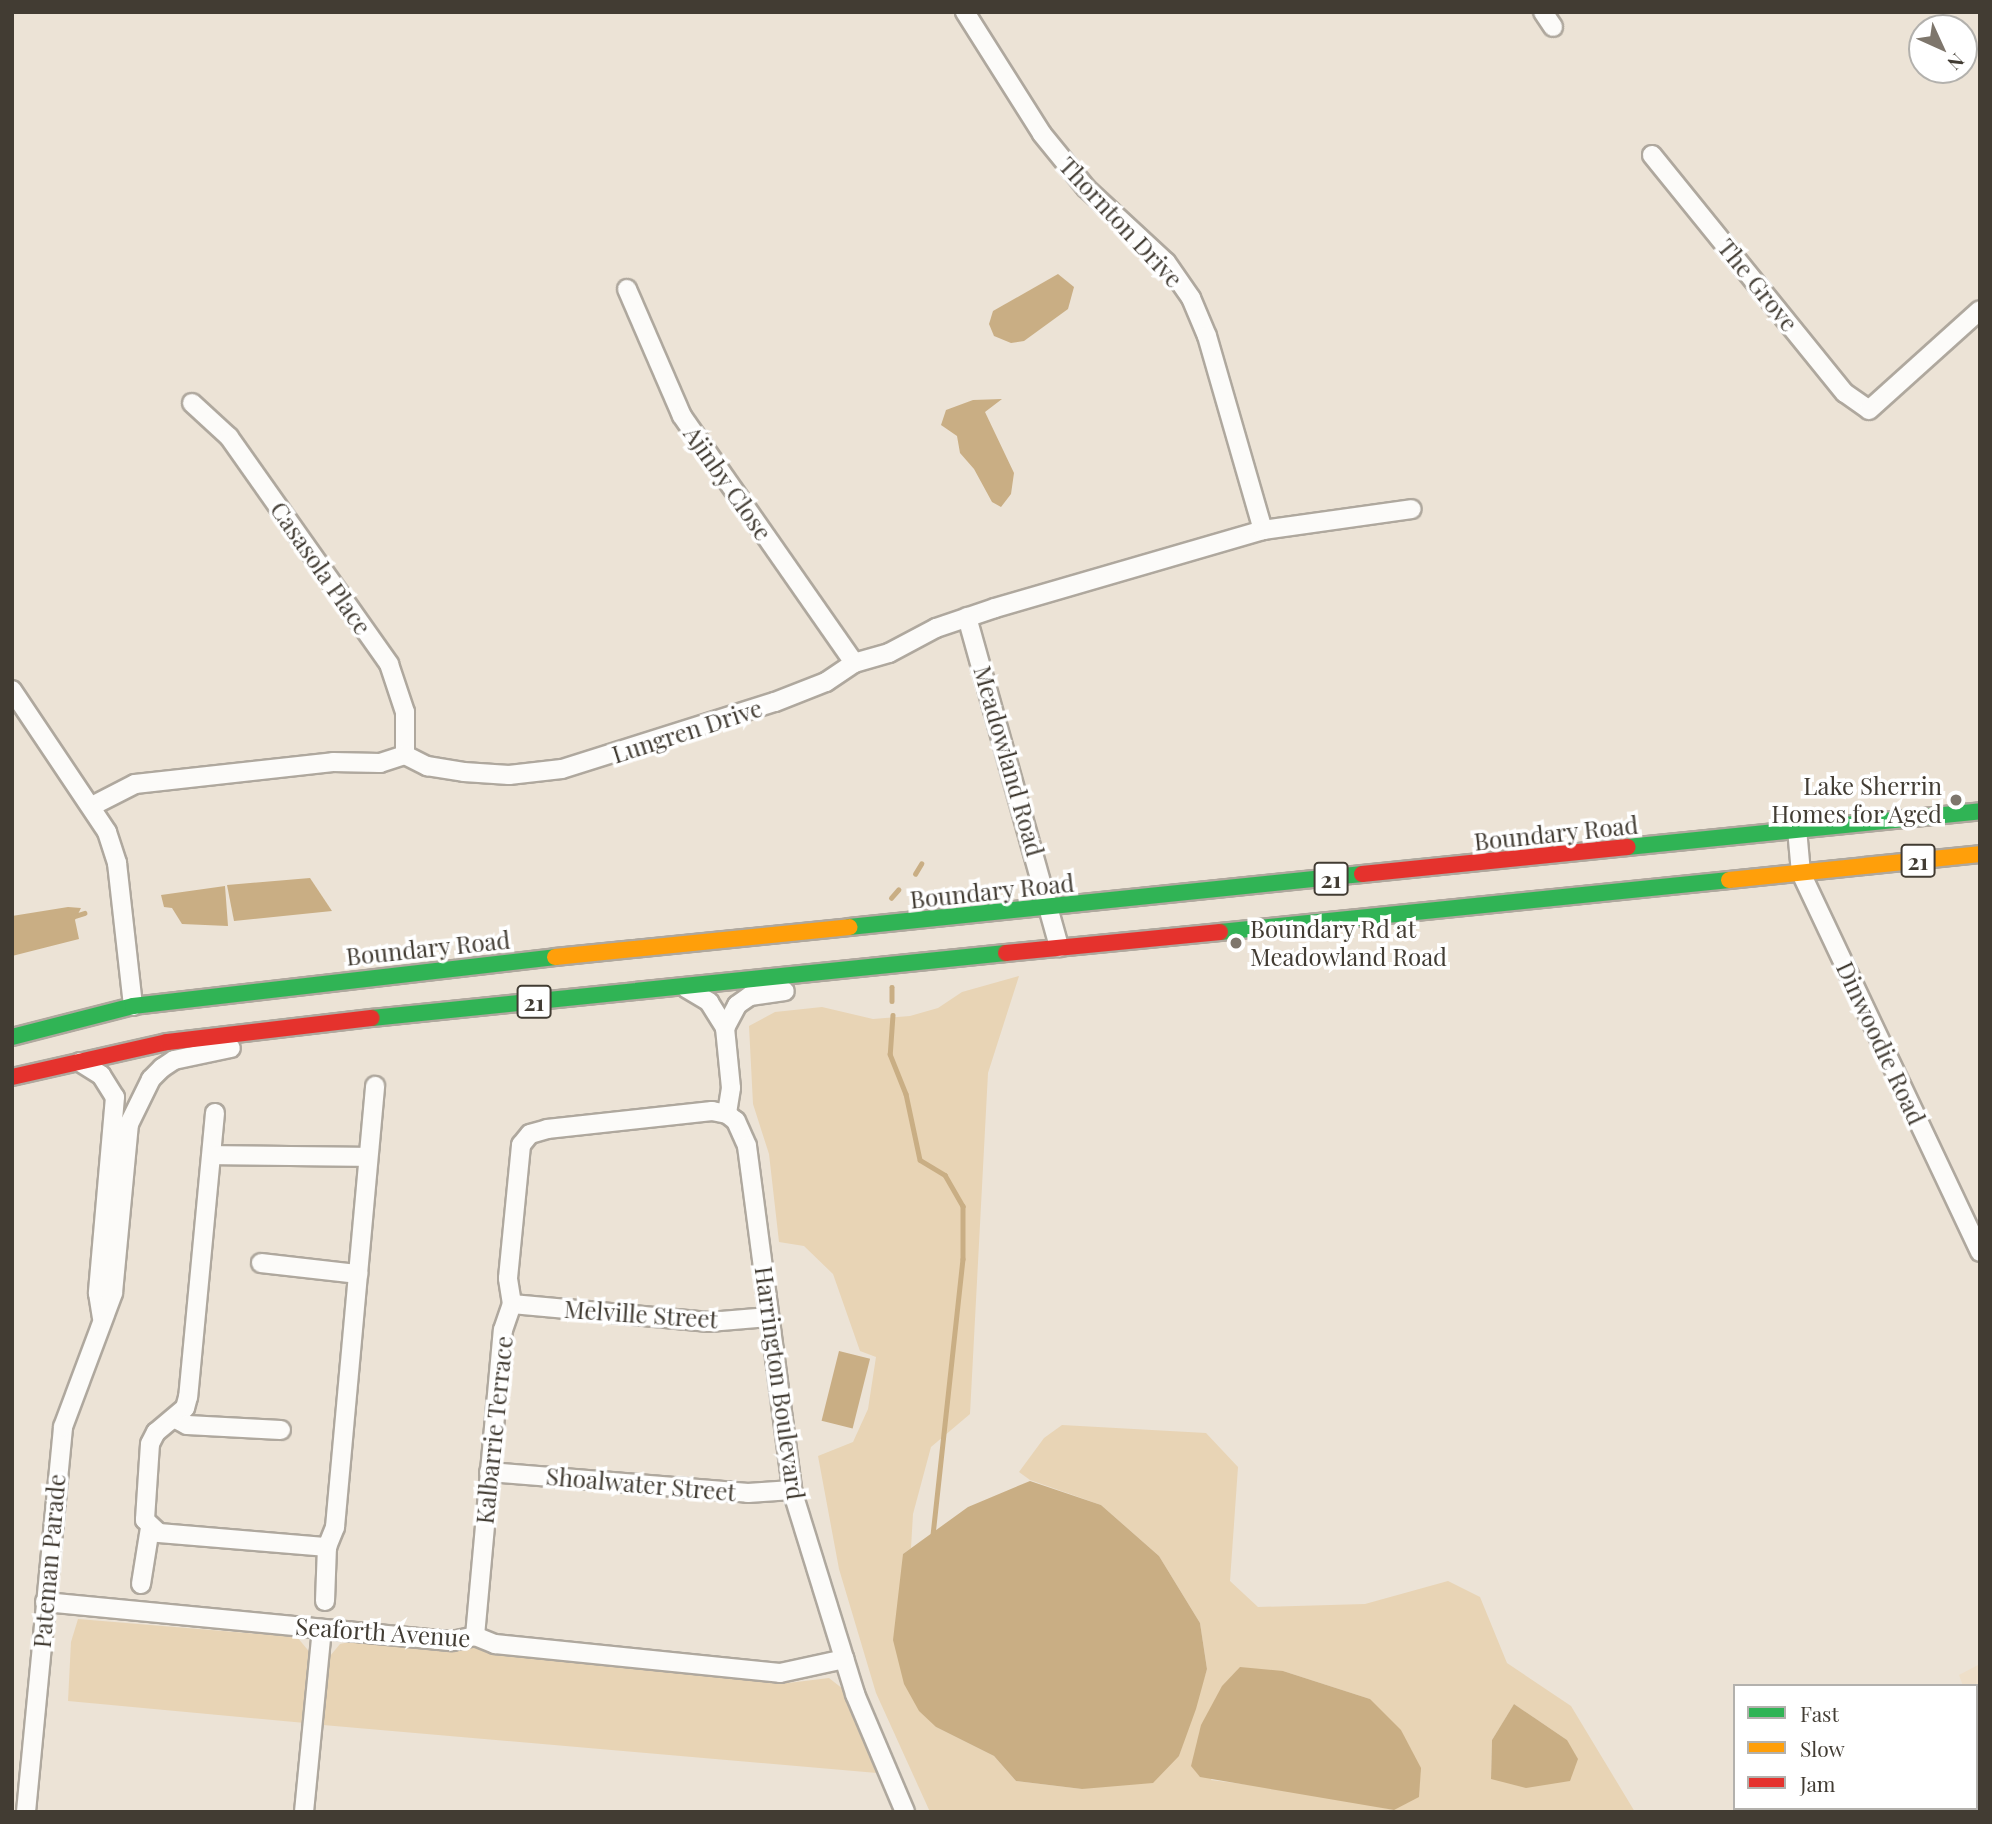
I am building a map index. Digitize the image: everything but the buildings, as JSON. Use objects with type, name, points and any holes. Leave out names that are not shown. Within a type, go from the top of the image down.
[{"type":"highway","name":"Boundary Road","points":[[12,1037],[133,1006],[304,983],[1980,811]]},
{"type":"highway","name":"21","points":[[12,1077],[76,1060],[167,1042],[304,1025],[1980,854]]},
{"type":"street","name":"Thornton Drive","points":[[965,12],[1042,134],[1086,188],[1166,262],[1191,298],[1208,336],[1263,530]]},
{"type":"street","name":"The Grove","points":[[1652,155],[1846,393],[1869,410],[1980,310]]},
{"type":"street","name":"Ajinby Close","points":[[627,289],[682,416],[854,663]]},
{"type":"street","name":"Casasola Place","points":[[192,403],[229,438],[389,664],[405,712],[405,755]]},
{"type":"street","name":"Lungren Drive","points":[[405,755],[427,766],[464,772],[509,775],[562,769],[775,702],[826,682],[854,663],[889,653],[967,617],[1263,530],[1412,509]]},
{"type":"street","name":"Meadowland Road","points":[[967,617],[1051,908],[1059,947]]},
{"type":"street","points":[[12,690],[92,806],[117,863],[133,1006]]},
{"type":"street","points":[[92,806],[135,784],[333,762],[380,763],[405,755]]},
{"type":"street","name":"Dinwoodie Road","points":[[1797,829],[1801,873],[1980,1252]]},
{"type":"street","points":[[725,1028],[737,1005],[750,996],[968,964],[995,953]]},
{"type":"street","points":[[682,986],[709,1002],[725,1028],[731,1088],[727,1114]]},
{"type":"street","name":"Pateman Parade","points":[[26,1812],[63,1427],[88,1369],[102,1318],[113,1293],[129,1124],[151,1079],[174,1060],[267,1041],[304,1025]]},
{"type":"street","name":"Pateman Parade","points":[[76,1060],[101,1075],[115,1097],[98,1293],[102,1318]]},
{"type":"street","points":[[324,1601],[327,1547],[335,1527],[375,1086]]},
{"type":"street","name":"Kalbarrie Terrace","points":[[475,1636],[503,1330],[512,1304],[508,1278],[522,1145],[530,1134],[712,1111],[727,1114]]},
{"type":"street","points":[[215,1113],[188,1397],[185,1408],[156,1432],[150,1444],[145,1520],[150,1528],[159,1533],[327,1547]]},
{"type":"street","name":"Harrington Boulevard","points":[[727,1114],[736,1121],[747,1146],[792,1490],[844,1659],[905,1812]]},
{"type":"street","points":[[213,1154],[367,1157]]},
{"type":"street","points":[[261,1263],[358,1274]]},
{"type":"street","name":"Melville Street","points":[[512,1304],[709,1322],[769,1317]]},
{"type":"street","points":[[174,1418],[187,1425],[281,1430]]},
{"type":"street","name":"Shoalwater Street","points":[[489,1472],[748,1493],[792,1490]]},
{"type":"street","points":[[141,1584],[150,1528]]},
{"type":"street","name":"Seaforth Avenue","points":[[45,1602],[452,1641],[475,1636],[495,1644],[780,1673],[844,1659]]},
{"type":"street","points":[[304,1812],[321,1629]]},
{"type":"shaded area","points":[[1058,274],[1074,287],[1068,309],[1024,341],[1011,343],[994,336],[989,324],[993,311]]},
{"type":"shaded area","points":[[1002,399],[985,412],[1014,473],[1011,494],[1001,507],[992,502],[974,469],[960,453],[957,436],[941,425],[946,410],[973,400]]},
{"type":"shaded area","points":[[310,878],[332,911],[234,921],[227,885]]},
{"type":"shaded area","points":[[225,886],[228,926],[182,924],[172,908],[164,907],[161,895]]},
{"type":"shaded area","points":[[68,907],[81,908],[75,920],[79,939],[12,956],[12,916]]},
{"type":"shaded area","points":[[1019,976],[988,1073],[970,1414],[931,1447],[913,1514],[911,1548],[903,1554],[936,1727],[994,1756],[1016,1781],[1082,1789],[1179,1756],[1207,1669],[1200,1623],[1159,1556],[1101,1505],[1030,1480],[1019,1472],[1044,1438],[1062,1425],[1206,1433],[1238,1467],[1230,1581],[1258,1607],[1365,1604],[1448,1581],[1480,1597],[1507,1663],[1571,1706],[1635,1812],[930,1812],[876,1693],[839,1569],[818,1456],[853,1442],[868,1409],[876,1357],[860,1351],[833,1274],[804,1246],[779,1242],[769,1154],[753,1104],[749,1026],[775,1012],[822,1007],[873,1019],[910,1016],[938,1008],[962,992]],"holes":[[[1283,1671],[1370,1699],[1394,1810],[1321,1794],[1211,1780]],[[1514,1704],[1567,1740],[1491,1779],[1492,1740]]]},
{"type":"shaded area","points":[[839,1351],[870,1359],[853,1429],[822,1421]]},
{"type":"shaded area","points":[[1030,1481],[1101,1505],[1159,1556],[1200,1623],[1207,1669],[1196,1709],[1179,1756],[1153,1783],[1082,1789],[1016,1781],[994,1756],[936,1727],[919,1711],[904,1684],[893,1640],[903,1554],[968,1507]]},
{"type":"shaded area","points":[[78,1619],[297,1637],[312,1655],[305,1723],[68,1701],[71,1642]]},
{"type":"shaded area","points":[[349,1642],[450,1651],[477,1646],[494,1655],[788,1683],[829,1678],[843,1689],[877,1773],[323,1725],[330,1656],[340,1644]]},
{"type":"shaded area","points":[[1980,1664],[1980,1727],[1978,1684],[1962,1684],[1959,1675]]},
{"type":"shaded area","points":[[1240,1667],[1283,1671],[1370,1699],[1401,1730],[1421,1768],[1419,1797],[1394,1810],[1200,1777],[1191,1766],[1201,1725],[1222,1686]]},
{"type":"shaded area","points":[[1514,1704],[1567,1740],[1578,1759],[1570,1781],[1526,1788],[1491,1779],[1492,1740]]},
{"type":"waterway","points":[[915,874],[921,864]]},
{"type":"waterway","points":[[891,898],[898,890]]},
{"type":"waterway","points":[[72,917],[84,913]]},
{"type":"waterway","points":[[892,987],[892,1001]]},
{"type":"waterway","points":[[893,1015],[890,1054],[906,1094],[920,1160],[945,1175],[963,1206],[963,1259],[933,1533]]},
{"type":"traffic: fast","points":[[1628,847],[1980,811]]},
{"type":"traffic: fast","points":[[849,927],[1362,874]]},
{"type":"traffic: fast","points":[[1220,932],[1729,880]]},
{"type":"traffic: fast","points":[[372,1018],[1006,953]]},
{"type":"traffic: fast","points":[[12,1037],[133,1006],[555,957]]},
{"type":"traffic: slow","points":[[1729,880],[1980,854]]},
{"type":"traffic: slow","points":[[555,957],[849,927]]},
{"type":"traffic: jam","points":[[1362,874],[1628,847]]},
{"type":"traffic: jam","points":[[1006,953],[1220,932]]},
{"type":"traffic: jam","points":[[12,1077],[167,1042],[372,1018]]},
{"type":"place","name":"Lake Sherrin Homes for Aged","points":[[1956,800]]},
{"type":"place","name":"Boundary Rd at Meadowland Road","points":[[1236,943]]}]
